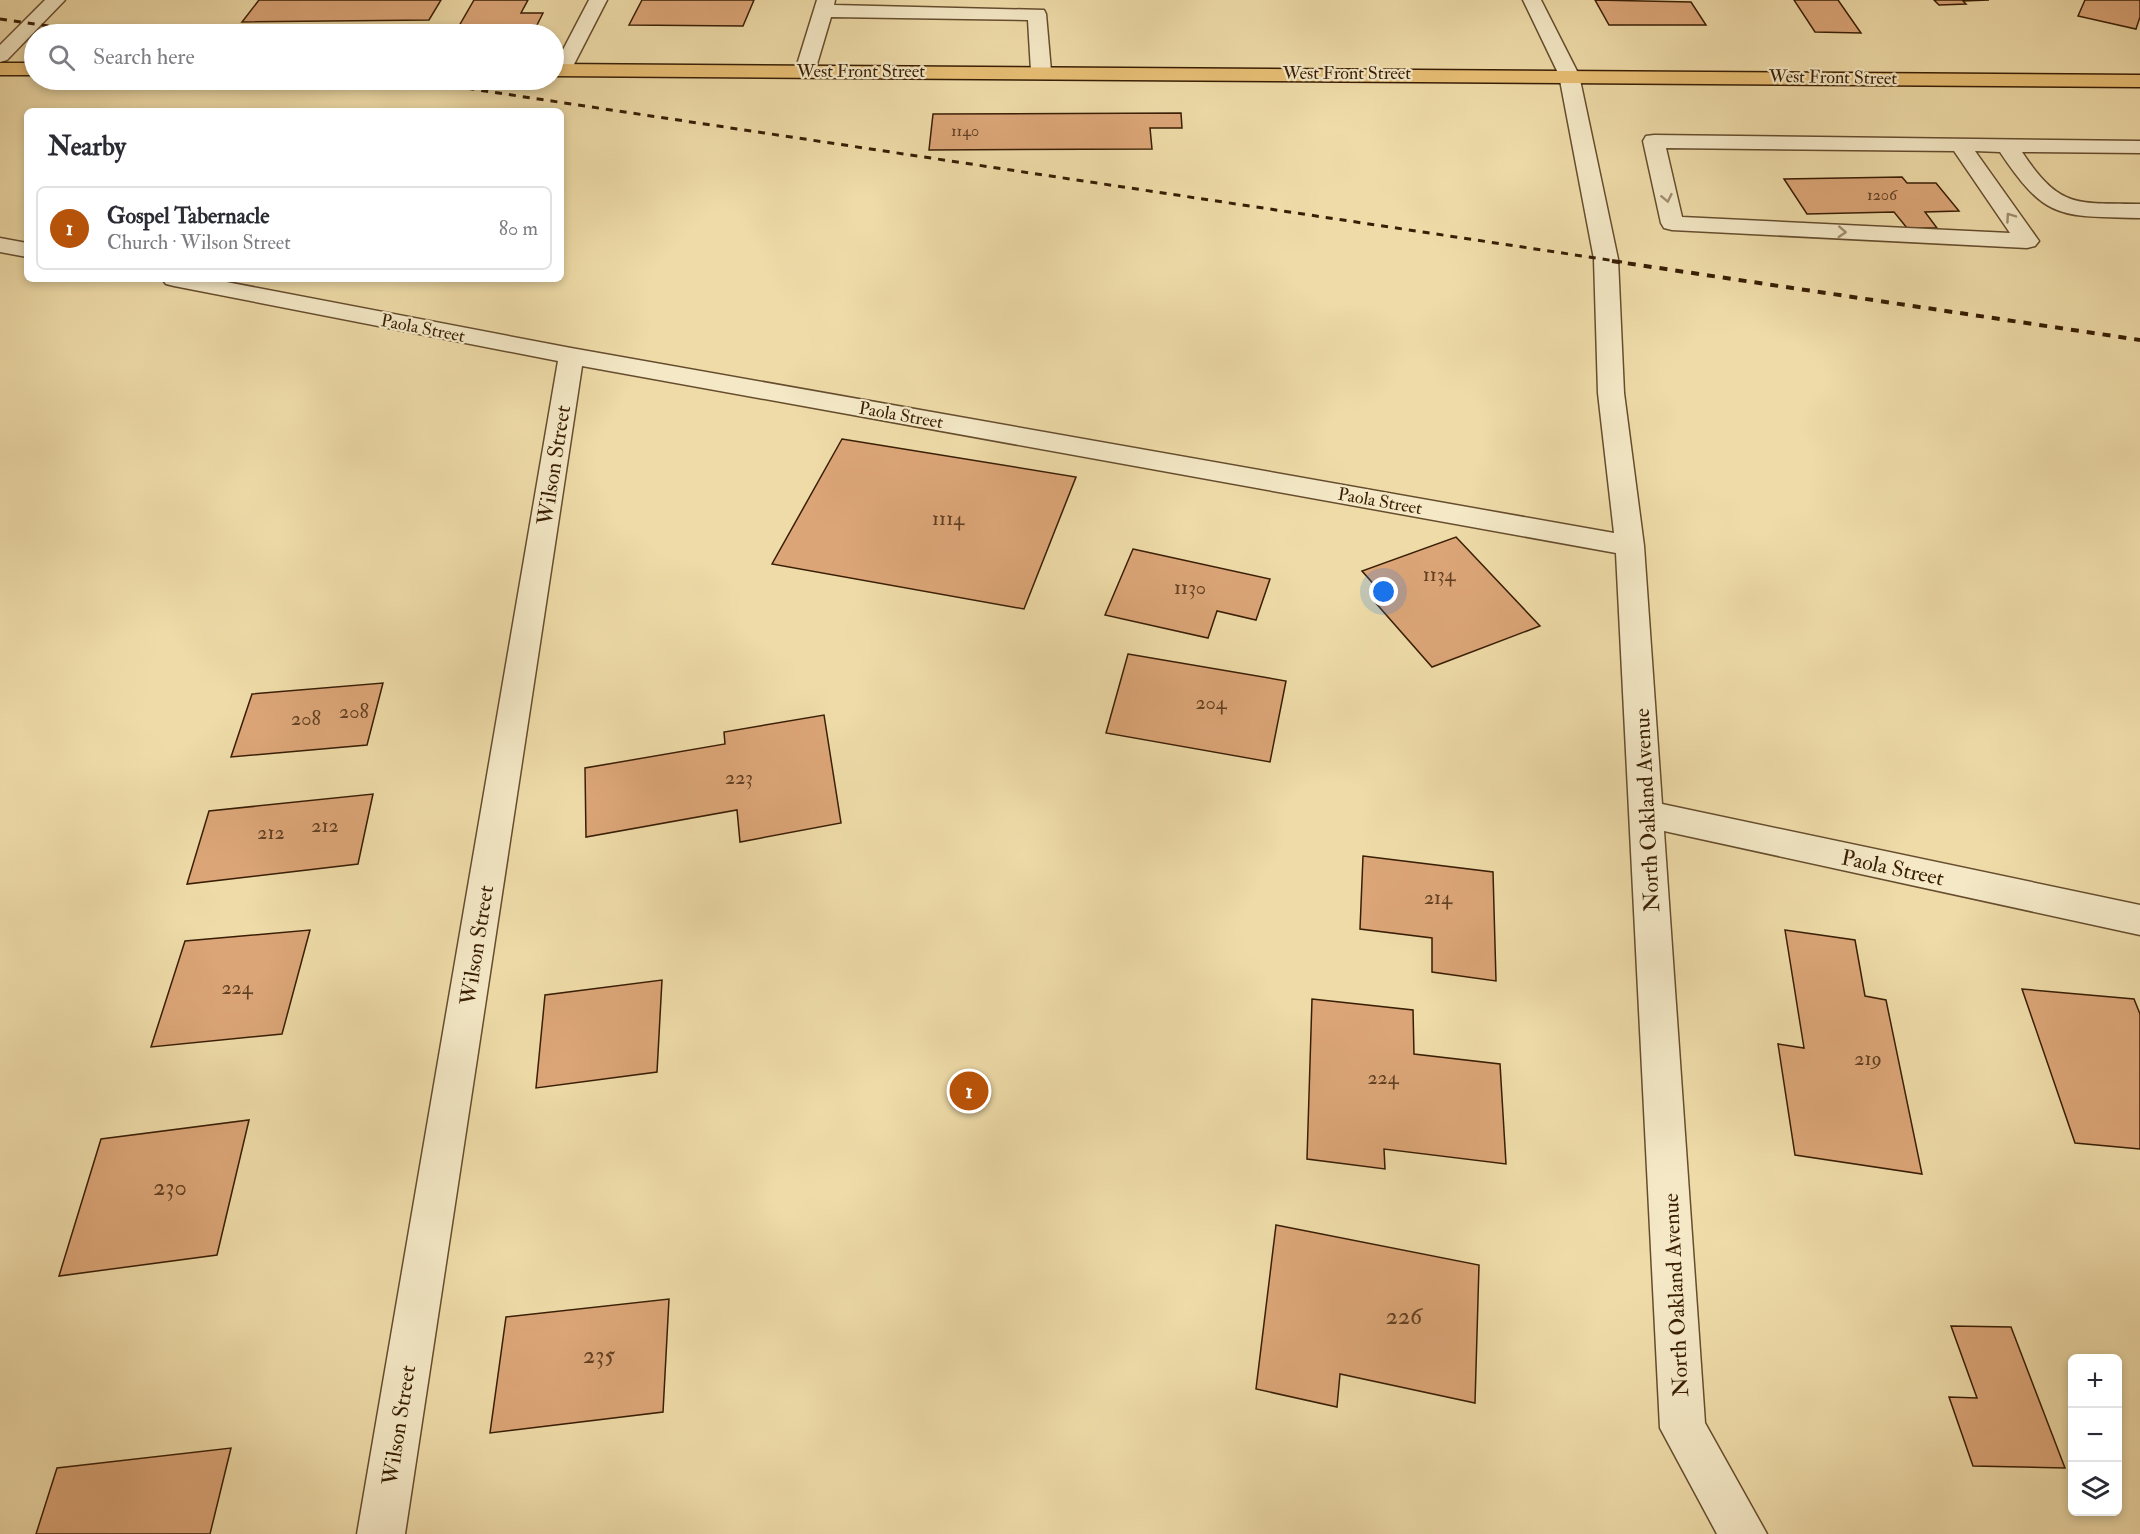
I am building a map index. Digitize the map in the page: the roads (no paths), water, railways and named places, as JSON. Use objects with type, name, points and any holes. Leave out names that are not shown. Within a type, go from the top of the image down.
[{"type":"main road","points":[[0,69],[24,69]]},
{"type":"main road","name":"West Front Street","points":[[564,70],[1569,75],[2140,81]]},
{"type":"street","points":[[32,24],[56,0]]},
{"type":"street","points":[[564,60],[598,0]]},
{"type":"street","name":"North Oakland Avenue","points":[[1532,0],[1569,75],[1606,259],[1611,393],[1630,546],[1683,1428],[1743,1534]]},
{"type":"street","points":[[805,71],[825,6],[1037,14],[1041,72]]},
{"type":"street","points":[[0,56],[24,32]]},
{"type":"street","points":[[1960,145],[2027,241],[1672,223],[1654,141],[2140,147]]},
{"type":"street","points":[[2006,145],[2036,185],[2052,201],[2088,210],[2140,211]]},
{"type":"street","points":[[0,245],[24,249]]},
{"type":"street","name":"Paola Street","points":[[189,282],[571,356],[1630,546]]},
{"type":"street","name":"Wilson Street","points":[[381,1534],[571,356]]},
{"type":"street","name":"Paola Street","points":[[1646,814],[2140,920]]},
{"type":"railway","points":[[0,19],[35,24]]},
{"type":"railway","points":[[478,90],[1622,262]]},
{"type":"railway","points":[[1612,261],[2140,340]]},
{"type":"place","name":"Gospel Tabernacle","points":[[969,1091]]}]
